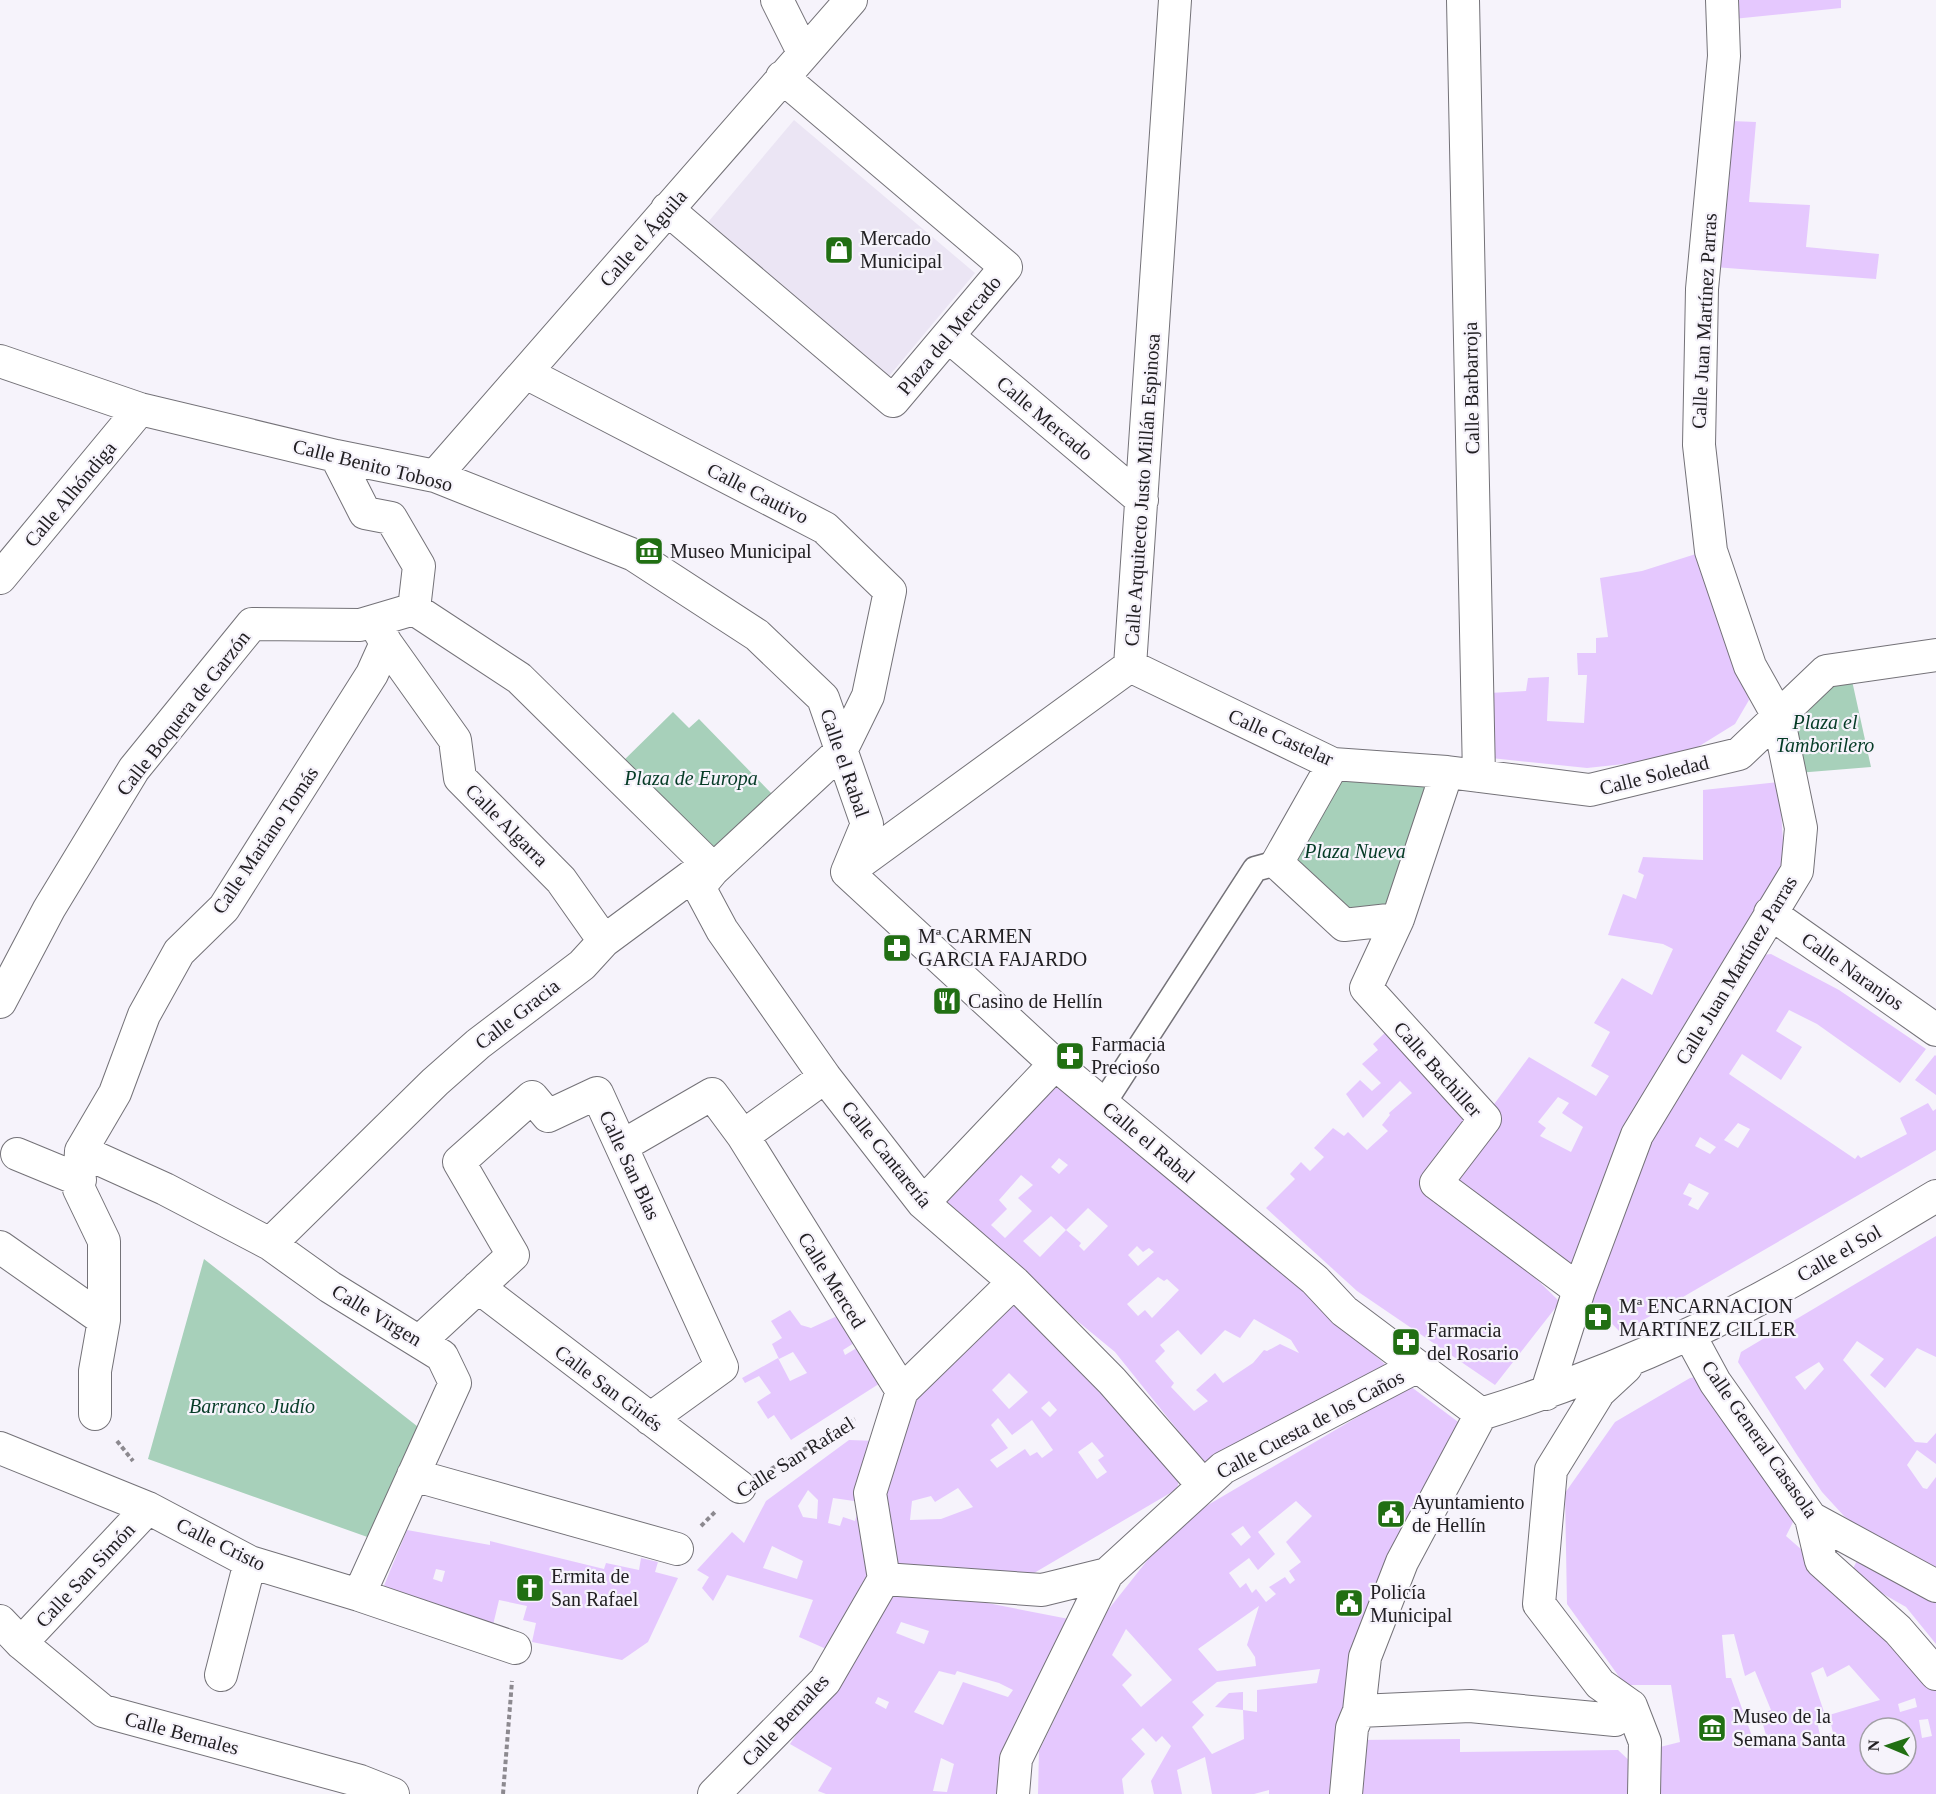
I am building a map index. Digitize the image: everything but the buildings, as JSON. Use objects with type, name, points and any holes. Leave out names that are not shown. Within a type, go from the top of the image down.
[{"type":"street","points":[[777,0],[803,52]]},
{"type":"street","name":"Calle el Águila","points":[[435,476],[803,52],[851,0]]},
{"type":"street","name":"Calle Arquitecto Justo Millán Espinosa","points":[[847,872],[1130,666],[1175,0]]},
{"type":"street","name":"Calle Barbarroja","points":[[1463,0],[1479,776]]},
{"type":"street","name":"Calle Juan Martínez Parras","points":[[1546,1394],[1579,1290],[1637,1135],[1797,871],[1801,828],[1778,716],[1750,666],[1711,551],[1699,446],[1702,289],[1724,56],[1722,0]]},
{"type":"street","name":"Plaza del Mercado","points":[[667,209],[893,401],[1006,267],[782,77]]},
{"type":"street","name":"Calle Mercado","points":[[948,336],[1143,500]]},
{"type":"street","name":"Calle Benito Toboso","points":[[0,361],[140,409],[336,456],[435,476],[634,555],[757,635]]},
{"type":"street","name":"Calle Cautivo","points":[[526,373],[825,528],[890,591],[867,696],[841,751]]},
{"type":"street","name":"Calle Alhóndiga","points":[[0,578],[140,409]]},
{"type":"street","points":[[336,456],[364,513],[391,518],[418,566],[414,609],[519,678],[710,867]]},
{"type":"street","name":"Calle Boquera de Garzón","points":[[0,1002],[49,909],[134,769],[252,624],[360,626],[380,633],[414,609]]},
{"type":"street","name":"Calle Algarra","points":[[380,633],[455,740],[460,778],[561,880],[604,941]]},
{"type":"street","name":"Calle Mariano Tomás","points":[[80,1166],[115,1093],[144,1015],[179,952],[224,908],[372,674],[380,633]]},
{"type":"street","name":"Calle el Rabal","points":[[757,635],[823,698],[867,824],[847,872],[1055,1064],[1315,1280],[1344,1311],[1481,1414]]},
{"type":"street","name":"Calle Soledad","points":[[1479,776],[1590,790],[1738,754],[1826,671],[1936,655]]},
{"type":"street","name":"Calle Castelar","points":[[1130,666],[1334,764],[1479,776]]},
{"type":"street","name":"Calle Gracia","points":[[270,1244],[435,1082],[478,1044],[582,965],[604,941],[710,867],[841,751]]},
{"type":"street","points":[[1103,1104],[1255,869],[1277,863],[1334,764]]},
{"type":"street","points":[[1277,863],[1344,926],[1398,919],[1447,772]]},
{"type":"street","name":"Calle Cantarería","points":[[710,867],[699,887],[717,922],[825,1077],[923,1203],[1014,1282],[1112,1381],[1202,1484]]},
{"type":"street","name":"Calle Naranjos","points":[[1770,913],[1936,1030]]},
{"type":"street","name":"Calle Bachiller","points":[[1398,919],[1366,988],[1485,1119],[1436,1183],[1579,1290]]},
{"type":"street","points":[[923,1203],[1055,1064]]},
{"type":"street","points":[[743,1136],[825,1077]]},
{"type":"street","name":"Calle San Blas","points":[[420,1341],[513,1255],[459,1162],[532,1097],[548,1116],[597,1094],[722,1367],[650,1419]]},
{"type":"street","name":"Calle Merced","points":[[622,1146],[712,1094],[743,1136],[902,1391]]},
{"type":"street","name":"Calle Virgen","points":[[17,1154],[80,1166],[165,1189],[270,1244],[330,1287],[442,1356],[455,1383],[359,1595]]},
{"type":"street","points":[[80,1166],[79,1189],[104,1241],[104,1320],[95,1371],[95,1414]]},
{"type":"street","name":"Calle el Sol","points":[[1481,1414],[1546,1394],[1689,1334],[1813,1269],[1936,1196]]},
{"type":"street","points":[[0,1247],[104,1320]]},
{"type":"street","points":[[884,1579],[870,1493],[902,1391],[1014,1282]]},
{"type":"street","name":"Calle San Ginés","points":[[478,1287],[740,1487]]},
{"type":"street","name":"Calle General Casasola","points":[[1689,1334],[1715,1382],[1811,1518],[1936,1586]]},
{"type":"street","points":[[1643,1352],[1599,1392],[1551,1470],[1539,1604],[1600,1684],[1631,1706],[1645,1742],[1644,1794]]},
{"type":"street","name":"Calle Cuesta de los Caños","points":[[884,1579],[1042,1590],[1107,1574],[1202,1484],[1223,1468],[1416,1367]]},
{"type":"street","points":[[1346,1794],[1352,1728],[1359,1711],[1365,1657],[1402,1562],[1481,1414]]},
{"type":"street","name":"Calle Cristo","points":[[0,1448],[148,1508],[250,1562],[359,1595],[515,1648]]},
{"type":"street","points":[[413,1475],[677,1549]]},
{"type":"street","name":"Calle San Simón","points":[[10,1632],[148,1508]]},
{"type":"street","points":[[1811,1518],[1821,1561],[1898,1630],[1936,1674]]},
{"type":"street","points":[[221,1675],[250,1562]]},
{"type":"street","points":[[1013,1794],[1016,1759],[1107,1574]]},
{"type":"street","name":"Calle Bernales","points":[[714,1794],[825,1682],[884,1579]]},
{"type":"street","name":"Calle Bernales","points":[[10,1632],[103,1711],[360,1781],[393,1794]]},
{"type":"street","points":[[1359,1711],[1470,1706],[1615,1720],[1631,1706]]},
{"type":"path","name":"Calle San Rafael","points":[[677,1549],[740,1487],[902,1391]]},
{"type":"path","points":[[503,1794],[515,1648]]},
{"type":"shaded area","name":"Mercado Municipal","points":[[794,120],[975,273],[885,381],[704,227]]},
{"type":"green space","name":"Plaza el Tamborilero","points":[[1851,676],[1871,767],[1797,773],[1785,722],[1828,681]]},
{"type":"green space","name":"Plaza de Europa","points":[[673,712],[689,728],[699,719],[772,794],[706,859],[616,768]]},
{"type":"green space","name":"Plaza Nueva","points":[[1333,764],[1447,772],[1398,919],[1344,925],[1277,863]]},
{"type":"green space","name":"Barranco Judío","points":[[204,1259],[422,1430],[373,1539],[148,1459]]},
{"type":"place","name":"Mercado Municipal","points":[[839,250]]},
{"type":"place","name":"Museo Municipal","points":[[649,551]]},
{"type":"place","name":"Mª CARMEN GARCIA FAJARDO","points":[[897,948]]},
{"type":"place","name":"Casino de Hellín","points":[[947,1001]]},
{"type":"place","name":"Farmacia Precioso","points":[[1070,1056]]},
{"type":"place","name":"Mª ENCARNACION MARTINEZ CILLER","points":[[1598,1317]]},
{"type":"place","name":"Farmacia del Rosario","points":[[1406,1342]]},
{"type":"place","name":"Ayuntamiento de Hellín","points":[[1391,1514]]},
{"type":"place","name":"Ermita de San Rafael","points":[[530,1588]]},
{"type":"place","name":"Policía Municipal","points":[[1349,1603]]},
{"type":"place","name":"Museo de la Semana Santa","points":[[1712,1728]]}]
